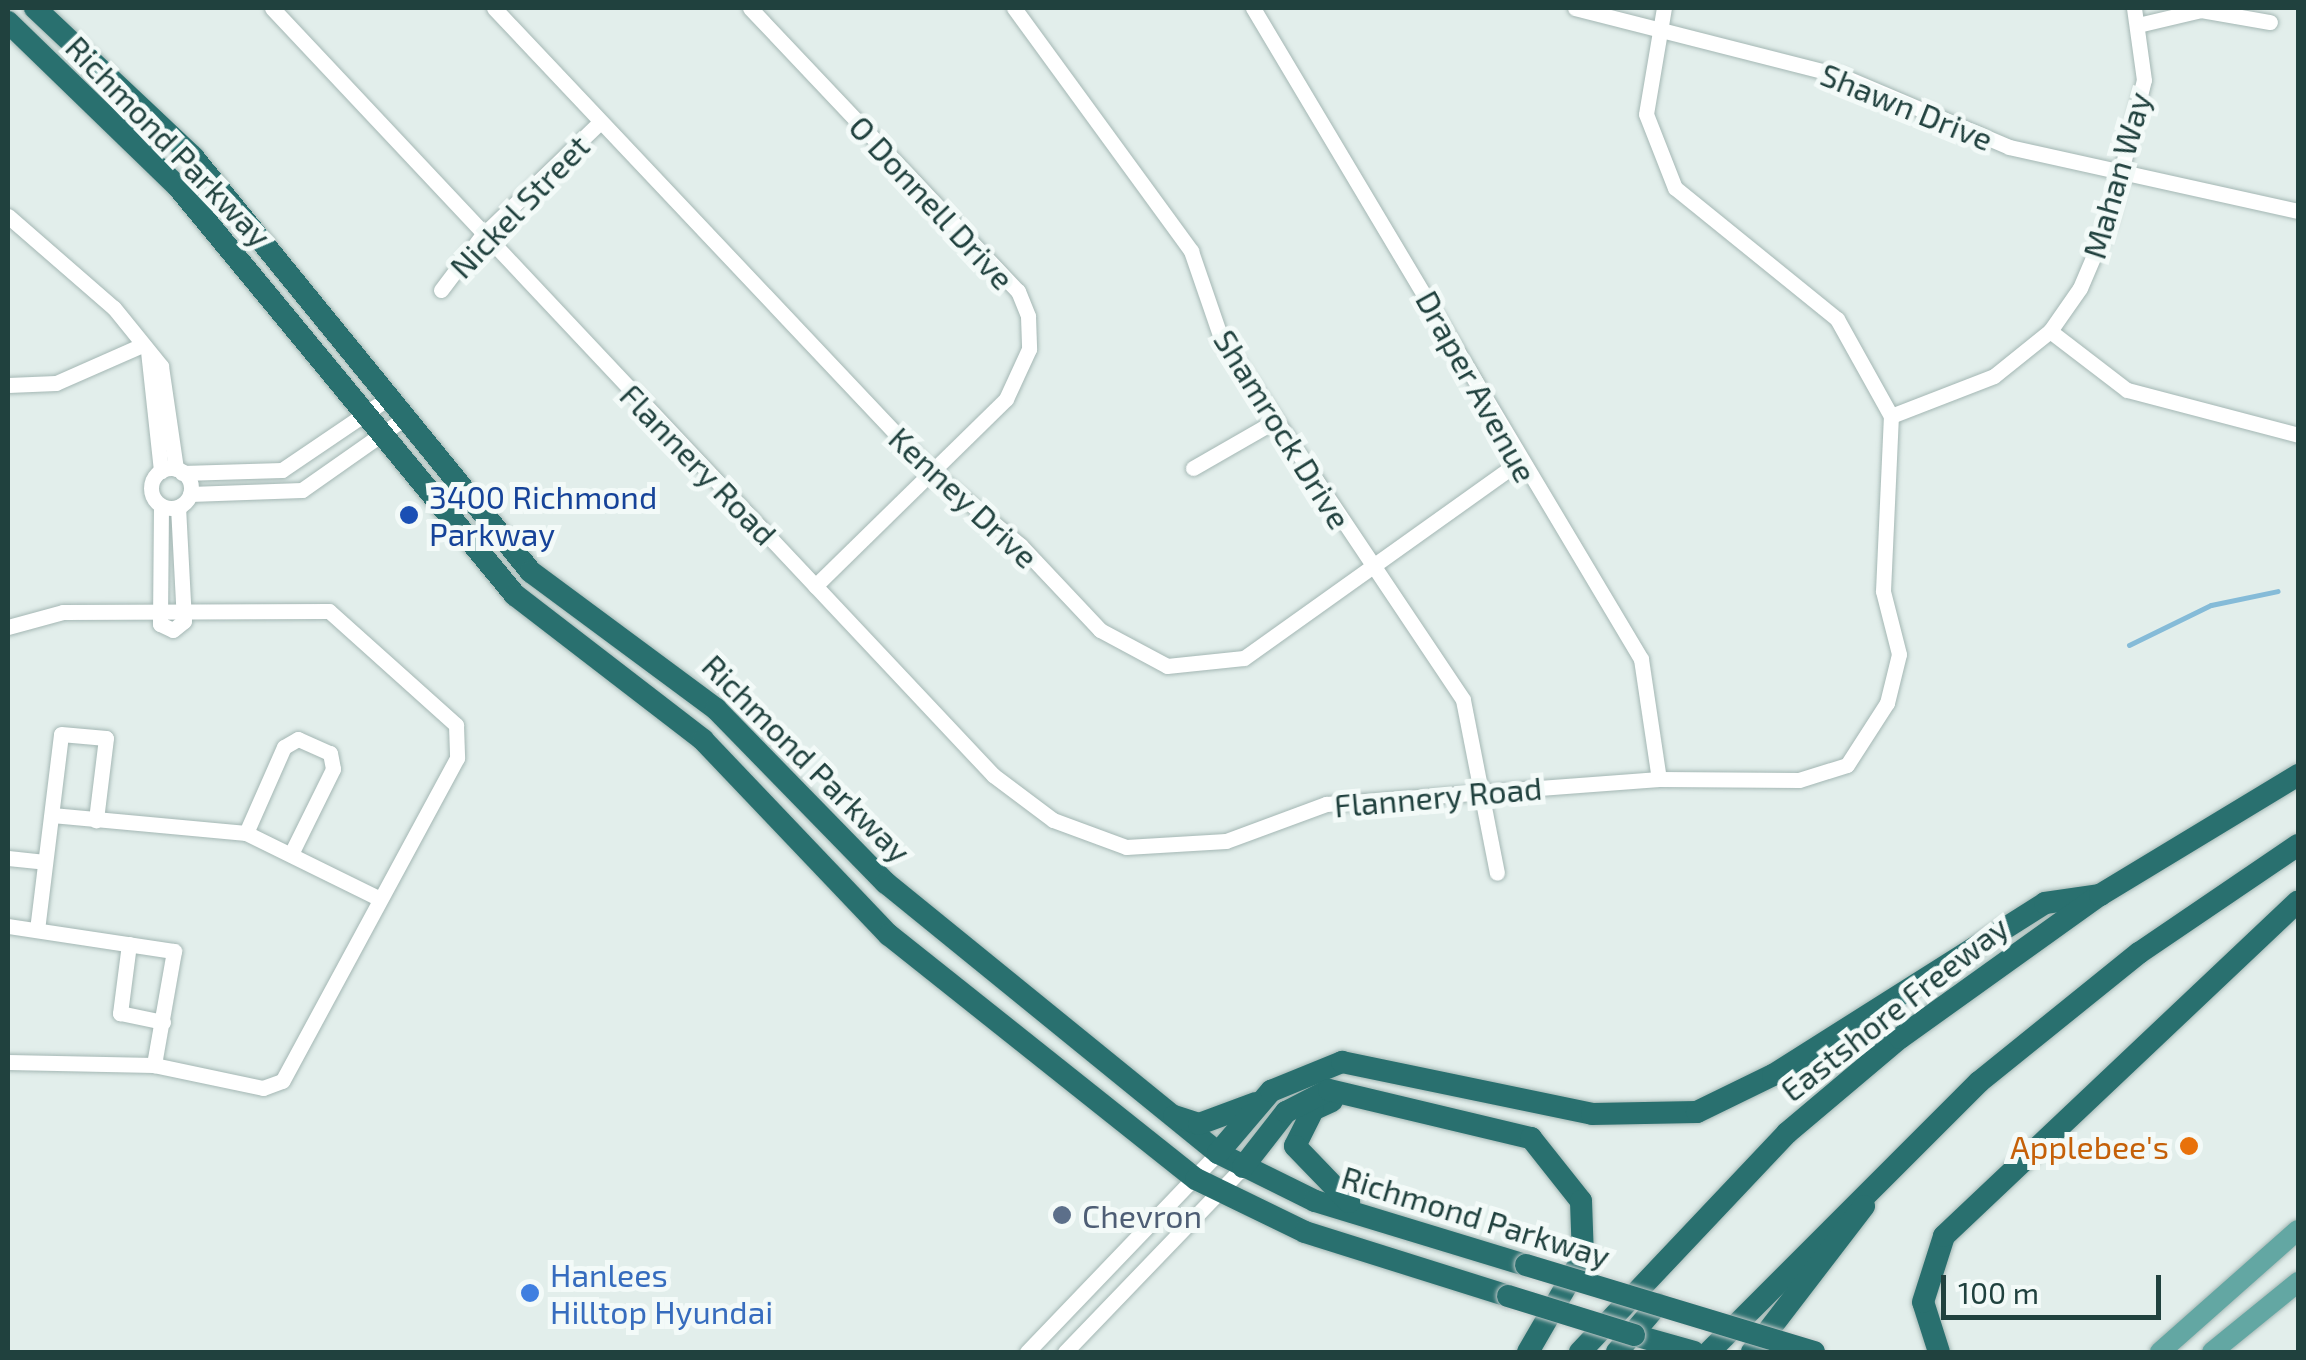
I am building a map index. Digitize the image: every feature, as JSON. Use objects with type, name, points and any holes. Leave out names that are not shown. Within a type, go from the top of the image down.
[{"type":"highway","name":"Richmond Parkway","points":[[36,8],[193,157],[531,572],[703,698],[833,837],[1158,1111],[1243,1167],[1382,1223],[1814,1352]]},
{"type":"highway","name":"Richmond Parkway","points":[[8,22],[179,188],[515,595],[688,726],[889,935],[1196,1179],[1304,1232],[1508,1296],[1639,1345],[1694,1352]]},
{"type":"highway","name":"Eastshore Freeway","points":[[1580,1352],[1786,1133],[1900,1038],[2100,895],[2298,776]]},
{"type":"highway","points":[[1709,1352],[1912,1144],[2139,952],[2298,845]]},
{"type":"highway","points":[[1158,1111],[1199,1124],[1260,1101],[1303,1071],[1364,1061],[1592,1114],[1697,1112],[1773,1075],[2045,903],[2100,895]]},
{"type":"highway","points":[[1940,1352],[1923,1302],[1944,1236],[2298,900]]},
{"type":"highway","points":[[1243,1167],[1306,1097],[1374,1097],[1530,1138],[1568,1178],[1581,1201],[1583,1257],[1528,1352]]},
{"type":"highway","points":[[1374,1097],[1313,1110],[1296,1146],[1326,1188],[1382,1223]]},
{"type":"highway","points":[[1218,1153],[1260,1101]]},
{"type":"highway","points":[[1752,1352],[1912,1144]]},
{"type":"highway","points":[[1639,1345],[1658,1304]]},
{"type":"highway","points":[[1639,1345],[1682,1311]]},
{"type":"main road","points":[[2160,1352],[2298,1230]]},
{"type":"main road","points":[[2212,1352],[2298,1282]]},
{"type":"street","name":"Flannery Road","points":[[272,8],[481,236],[993,774],[1053,820],[1126,847],[1226,840],[1326,804],[1659,779],[1799,780],[1847,764],[1887,702],[1899,654],[1883,591],[1891,416]]},
{"type":"street","name":"Kenney Drive","points":[[494,8],[933,473],[1020,545],[1100,630],[1167,666],[1244,658],[1517,463]]},
{"type":"street","name":"O Donnell Drive","points":[[750,8],[1018,291],[1028,316],[1020,376],[933,473],[815,586]]},
{"type":"street","name":"Shamrock Drive","points":[[1014,8],[1190,252],[1222,338],[1273,422],[1462,700],[1497,873]]},
{"type":"street","name":"Draper Avenue","points":[[1253,8],[1380,208],[1517,463],[1642,659],[1659,779]]},
{"type":"street","name":"Shawn Drive","points":[[1575,8],[1828,72],[1967,134],[2120,174],[2298,211]]},
{"type":"street","points":[[1664,8],[1646,114],[1675,188],[1837,320],[1891,416]]},
{"type":"street","name":"Mahan Way","points":[[1891,416],[1972,388],[2050,332],[2096,254],[2120,174],[2146,67],[2142,24],[2134,8]]},
{"type":"street","points":[[2142,24],[2201,10],[2270,22]]},
{"type":"street","name":"Nickel Street","points":[[441,290],[481,236],[600,122]]},
{"type":"street","points":[[8,216],[145,348],[167,375],[184,612]]},
{"type":"street","points":[[2050,332],[2127,390],[2298,434]]},
{"type":"street","points":[[8,385],[56,383],[145,348]]},
{"type":"street","points":[[388,398],[282,470],[173,471],[150,488],[177,502],[302,490],[403,419]]},
{"type":"street","points":[[1193,468],[1273,422]]},
{"type":"street","points":[[160,614],[161,556],[177,502]]},
{"type":"street","points":[[161,556],[181,555]]},
{"type":"street","points":[[8,627],[63,612],[329,611],[456,725],[457,758],[282,1081],[262,1088],[154,1065],[8,1062]]},
{"type":"street","points":[[37,930],[61,734],[106,738],[96,820]]},
{"type":"street","points":[[246,833],[284,747],[298,739],[330,753],[333,769],[292,852]]},
{"type":"street","points":[[52,814],[246,833],[292,852],[380,900]]},
{"type":"street","points":[[8,858],[45,862]]},
{"type":"street","points":[[8,926],[174,950],[154,1065]]},
{"type":"street","points":[[129,944],[120,1014],[163,1022]]},
{"type":"street","points":[[1028,1352],[1218,1153]]},
{"type":"street","points":[[1065,1352],[1243,1167]]},
{"type":"waterway","points":[[2129,645],[2211,605],[2278,591]]},
{"type":"place","name":"3400 Richmond Parkway","points":[[409,515]]},
{"type":"place","name":"Applebee's","points":[[2189,1146]]},
{"type":"place","name":"Chevron","points":[[1062,1215]]},
{"type":"place","name":"Hanlees Hilltop Hyundai","points":[[530,1293]]}]
